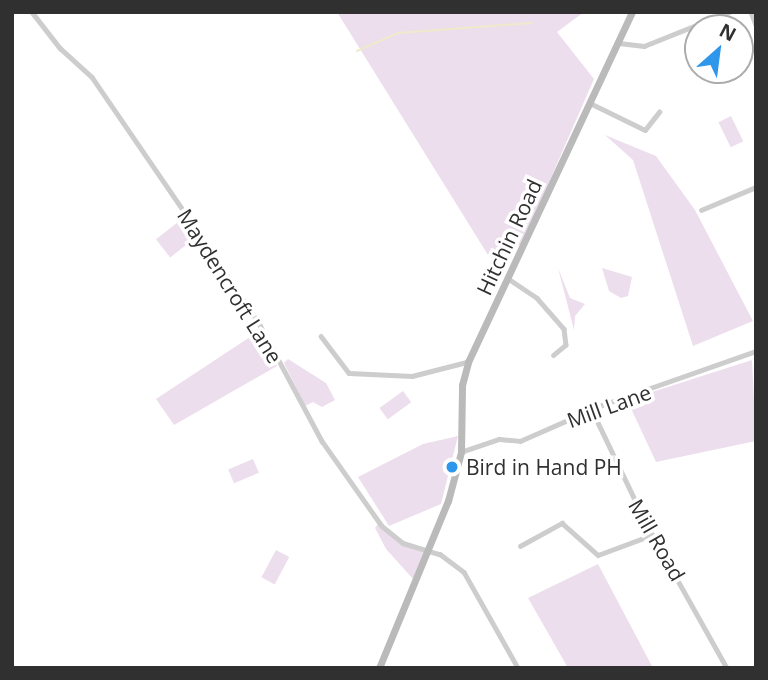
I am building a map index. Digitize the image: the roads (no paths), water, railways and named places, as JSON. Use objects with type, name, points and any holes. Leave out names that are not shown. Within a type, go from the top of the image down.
[{"type":"street","name":"Maydencroft Lane","points":[[32,12],[60,48],[92,77],[194,226],[260,326],[323,443],[382,526],[403,543],[429,550],[464,572],[518,668]]},
{"type":"street","name":"Hitchin Road","points":[[379,668],[429,550],[461,452],[463,385],[468,362],[632,12]]},
{"type":"street","points":[[619,43],[632,48],[644,46],[729,12]]},
{"type":"street","points":[[751,12],[756,24]]},
{"type":"street","points":[[589,103],[645,130],[659,112]]},
{"type":"street","points":[[701,210],[756,187]]},
{"type":"street","points":[[509,279],[537,298],[565,329],[566,345],[554,355]]},
{"type":"street","points":[[321,335],[349,373],[412,376],[468,362]]},
{"type":"street","name":"Mill Lane","points":[[461,452],[499,439],[520,441],[592,410],[756,351]]},
{"type":"street","name":"Mill Road","points":[[592,410],[652,535],[727,668]]},
{"type":"street","points":[[520,547],[562,523],[598,555],[652,535]]},
{"type":"waterway","points":[[357,51],[398,33],[532,23]]},
{"type":"place","name":"Bird in Hand PH","points":[[452,467]]}]
